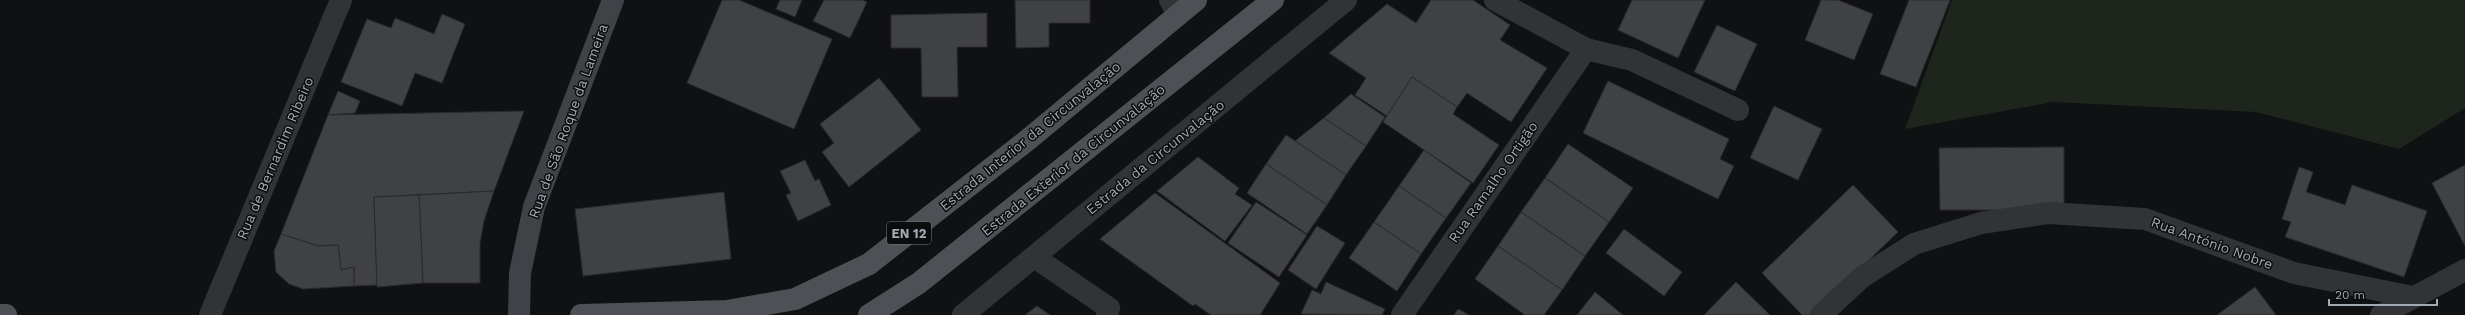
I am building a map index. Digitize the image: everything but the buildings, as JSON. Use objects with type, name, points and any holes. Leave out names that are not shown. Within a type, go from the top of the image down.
[{"type":"main road","name":"Rua de São Roque da Lameira","points":[[520,315],[520,273],[534,207],[613,0]]},
{"type":"main road","name":"Estrada Interior da Circunvalação","points":[[581,315],[727,311],[795,298],[869,264],[1030,138],[1174,7],[1196,0]]},
{"type":"main road","name":"Estrada Exterior da Circunvalação","points":[[869,315],[919,283],[1273,0]]},
{"type":"main road","points":[[0,315],[6,315]]},
{"type":"street","name":"Rua de Bernardim Ribeiro","points":[[210,315],[341,0]]},
{"type":"street","name":"Estrada da Circunvalação","points":[[963,315],[1346,0]]},
{"type":"street","points":[[1496,0],[1586,49],[1632,60],[1738,110]]},
{"type":"street","name":"Rua Ramalho Ortigão","points":[[1402,315],[1586,49]]},
{"type":"street","name":"Rua António Nobre","points":[[1821,315],[1862,277],[1914,244],[1981,223],[2048,213],[2145,219],[2294,273],[2413,297]]},
{"type":"street","points":[[1034,257],[1109,308],[1107,315]]},
{"type":"street","points":[[2381,315],[2465,270]]},
{"type":"shaded area","points":[[1952,0],[2465,0],[2465,108],[2399,149],[2256,112],[2053,102],[1905,129]]}]
